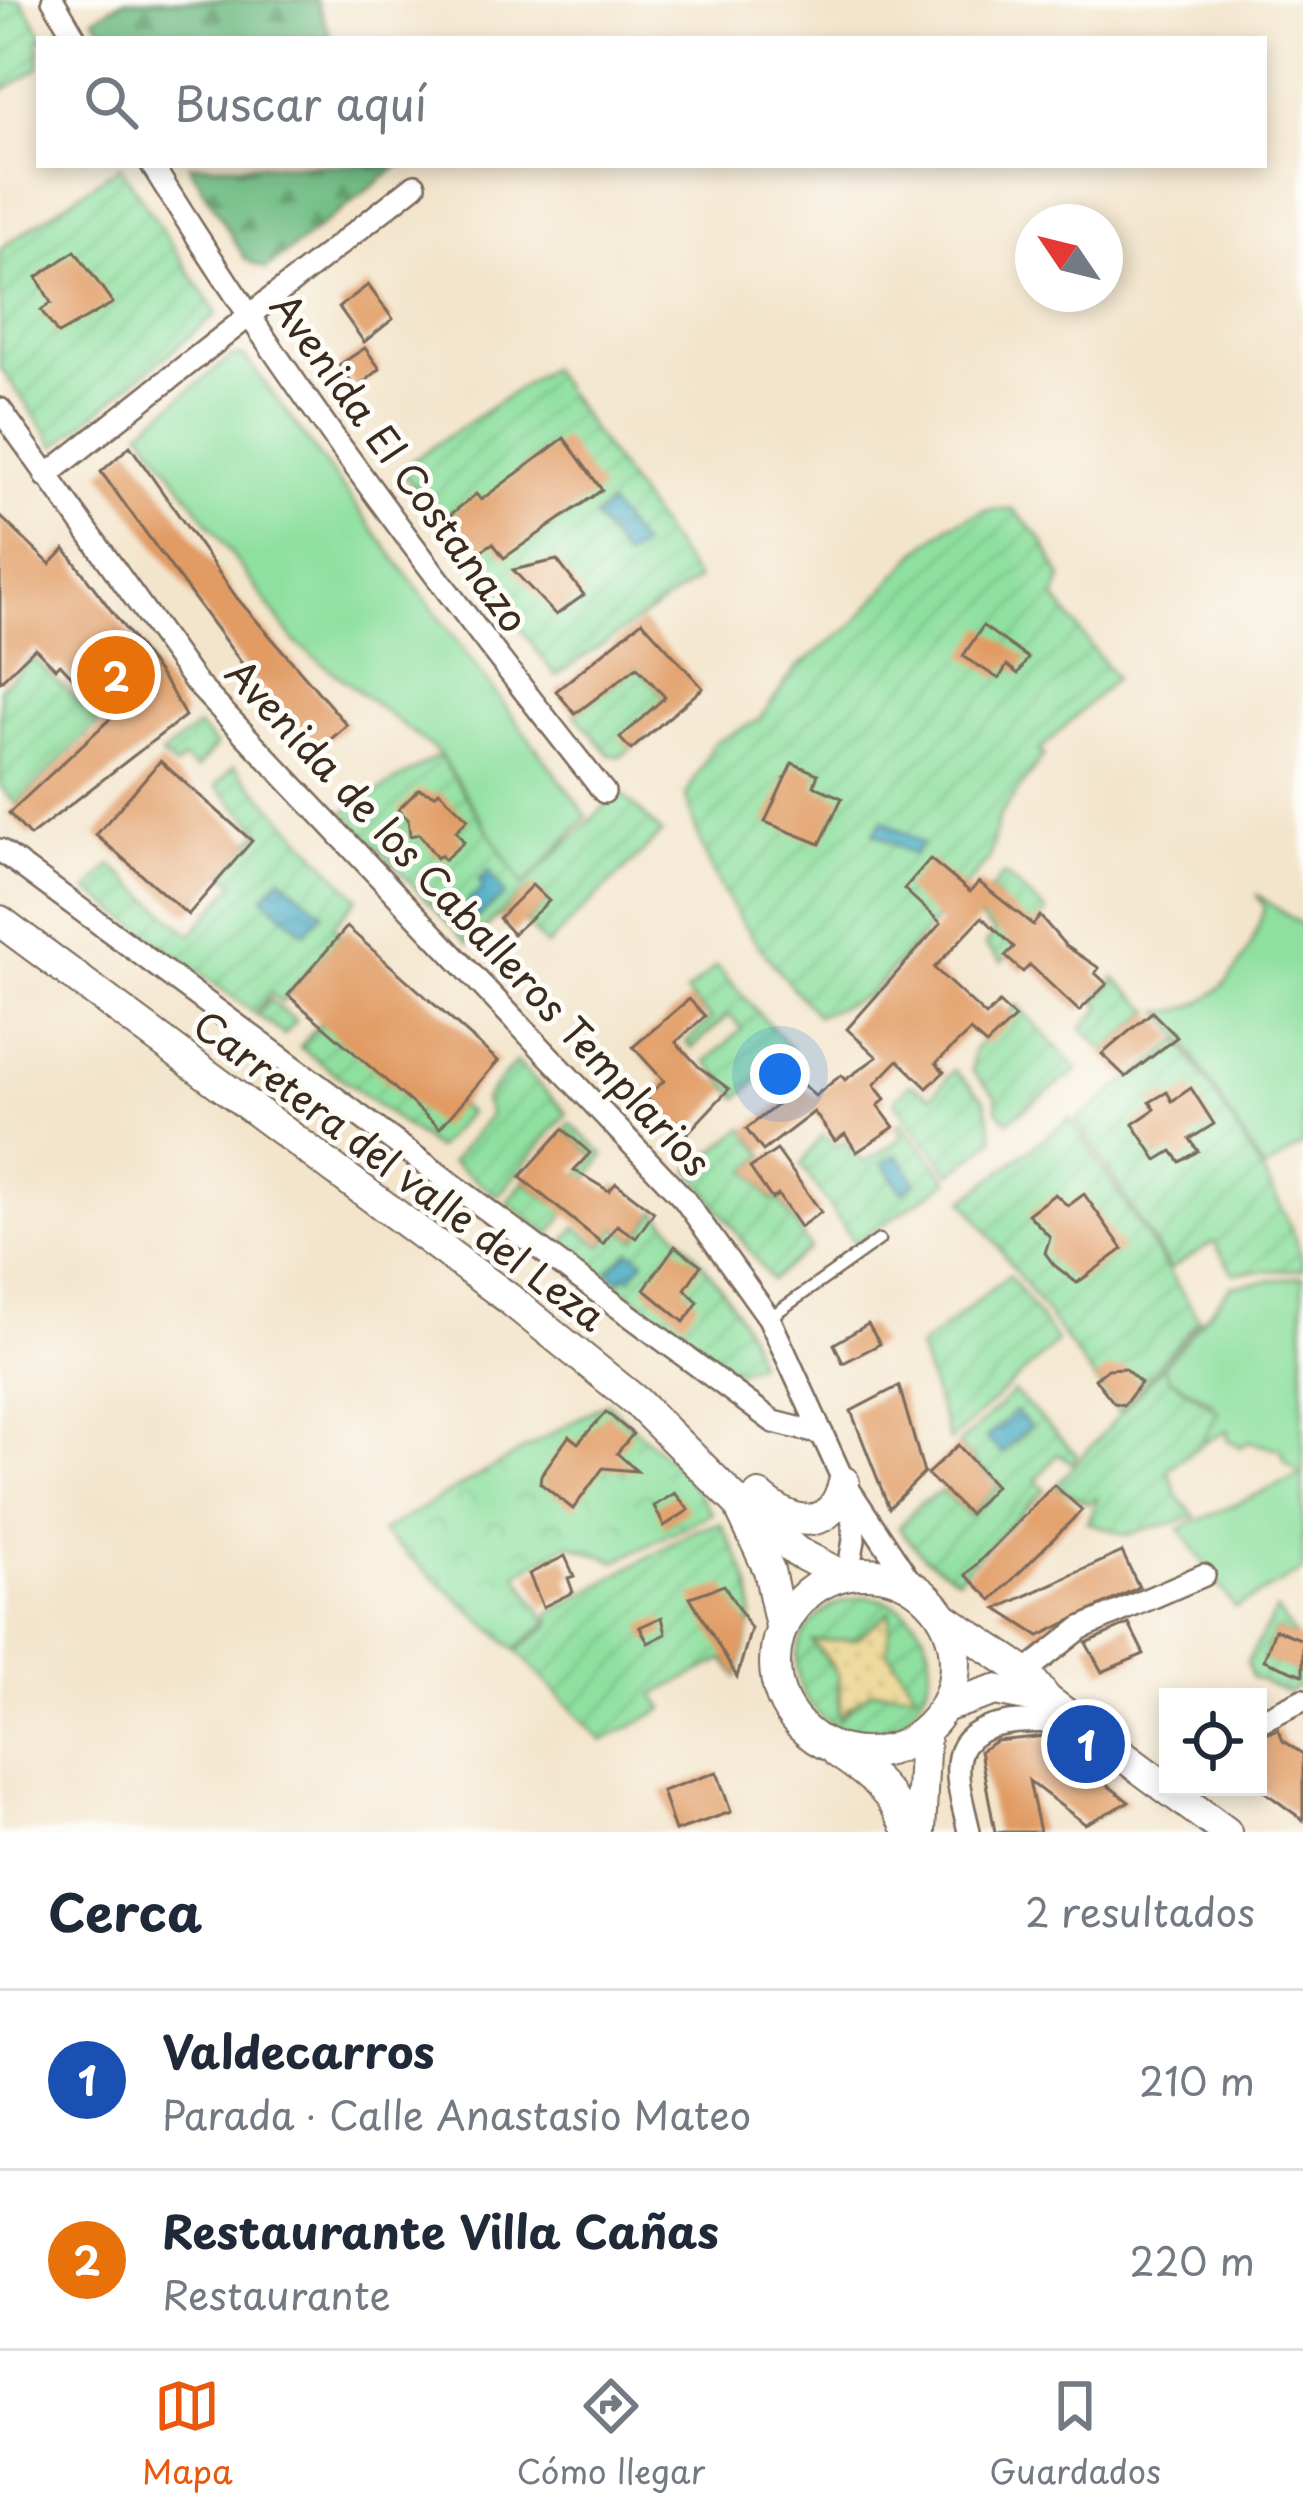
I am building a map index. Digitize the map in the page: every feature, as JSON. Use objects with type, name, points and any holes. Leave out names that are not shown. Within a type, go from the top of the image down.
[{"type":"main road","name":"Carretera del valle del Leza","points":[[0,922],[508,1298],[637,1402],[736,1501]]},
{"type":"main road","points":[[637,1402],[700,1443],[781,1516],[812,1520],[830,1510],[848,1488]]},
{"type":"main road","points":[[736,1501],[796,1552],[845,1574],[891,1577],[913,1586],[944,1618],[1024,1672],[1047,1700],[1159,1778]]},
{"type":"main road","points":[[736,1501],[769,1570],[781,1627]]},
{"type":"main road","points":[[845,1574],[806,1595],[781,1627],[773,1655],[776,1685],[797,1723],[877,1779],[899,1806],[909,1832]]},
{"type":"main road","points":[[920,1832],[934,1719],[955,1653],[944,1618]]},
{"type":"main road","points":[[832,1748],[881,1753],[934,1719],[995,1690],[1047,1700]]},
{"type":"main road","points":[[1182,1796],[1226,1832]]},
{"type":"street","points":[[53,0],[74,36]]},
{"type":"street","name":"Avenida El Costanazo","points":[[154,168],[247,319],[483,640],[604,792]]},
{"type":"street","points":[[46,476],[415,185]]},
{"type":"street","name":"Avenida de los Caballeros Templarios","points":[[0,409],[195,682],[684,1199],[769,1318],[848,1488],[913,1586]]},
{"type":"street","points":[[0,850],[774,1422],[822,1434]]},
{"type":"street","name":"Avenida de los Caballeros Templarios","points":[[845,1574],[854,1540],[848,1488]]},
{"type":"street","points":[[1024,1672],[1081,1628],[1204,1575]]},
{"type":"street","points":[[1267,1718],[1303,1700]]},
{"type":"street","points":[[969,1832],[958,1771],[959,1753],[968,1741],[1011,1724],[1077,1723]]},
{"type":"lane","points":[[769,1318],[879,1240]]},
{"type":"green space","points":[[0,0],[21,0],[43,36],[36,36],[36,70],[0,92]]},
{"type":"green space","points":[[125,0],[316,0],[331,36],[106,36],[94,18]]},
{"type":"green space","points":[[121,168],[217,314],[56,446],[0,367],[0,249]]},
{"type":"green space","points":[[191,168],[396,168],[266,269],[246,260]]},
{"type":"green space","points":[[232,356],[243,356],[254,369],[587,816],[524,886],[439,753],[296,643],[141,430]]},
{"type":"green space","points":[[549,368],[697,580],[556,676],[400,469]]},
{"type":"green space","points":[[1013,509],[1042,540],[1062,578],[1055,598],[1115,678],[1039,751],[1044,755],[999,817],[989,859],[871,994],[817,1016],[737,915],[708,861],[686,796],[714,743],[759,720],[796,668],[850,628],[919,550],[949,526],[985,510]]},
{"type":"green space","points":[[33,658],[100,722],[16,804],[0,786],[0,688]]},
{"type":"green space","points":[[637,667],[665,697],[635,725],[646,738],[621,756],[610,755],[575,714]]},
{"type":"green space","points":[[198,726],[216,746],[196,770],[183,759],[175,767],[161,755]]},
{"type":"green space","points":[[439,755],[523,885],[620,792],[662,833],[546,946],[526,923],[548,901],[532,886],[468,944],[344,812]]},
{"type":"green space","points":[[234,766],[358,898],[333,926],[341,935],[282,1002],[271,994],[254,1013],[88,890],[111,865],[191,935],[235,884],[224,873],[261,830],[216,786]]},
{"type":"green space","points":[[1004,874],[1047,912],[1002,962],[985,945],[995,933],[980,919],[1000,899],[990,890]]},
{"type":"green space","points":[[1256,894],[1303,926],[1303,1145],[1264,1170],[1182,1037],[1161,1012],[1199,1003],[1229,978],[1258,926],[1264,907]]},
{"type":"green space","points":[[716,966],[792,1050],[738,1098],[707,1061],[742,1029],[729,1015],[692,1048],[686,1042],[711,1019],[686,993]]},
{"type":"green space","points":[[1115,978],[1152,1011],[1105,1051],[1082,1028],[1102,1008],[1095,1000]]},
{"type":"green space","points":[[270,1000],[296,1021],[284,1035],[257,1015]]},
{"type":"green space","points":[[1017,1005],[1078,1070],[1008,1121],[997,1109],[996,1096],[972,1071],[974,1050]]},
{"type":"green space","points":[[320,1023],[374,1032],[468,1113],[436,1149],[300,1047]]},
{"type":"green space","points":[[1180,1040],[1272,1189],[1299,1248],[1303,1269],[1233,1273],[1214,1242],[1170,1269],[1077,1120]]},
{"type":"green space","points":[[516,1062],[567,1113],[498,1196],[451,1162],[490,1115],[484,1100]]},
{"type":"green space","points":[[954,1070],[985,1100],[994,1140],[951,1174],[894,1101],[910,1084],[932,1096]]},
{"type":"green space","points":[[1070,1118],[1199,1319],[1119,1413],[964,1200]]},
{"type":"green space","points":[[901,1122],[949,1181],[855,1243],[801,1165],[822,1135],[837,1147],[844,1141],[864,1163],[902,1137],[897,1126]]},
{"type":"green space","points":[[570,1123],[604,1155],[550,1235],[507,1202],[524,1181],[553,1204],[595,1157],[565,1129]]},
{"type":"green space","points":[[744,1128],[765,1155],[748,1169],[772,1201],[778,1198],[810,1248],[771,1280],[690,1169]]},
{"type":"green space","points":[[657,1211],[731,1303],[757,1363],[736,1371],[562,1245],[576,1227],[602,1246],[617,1227],[636,1240]]},
{"type":"green space","points":[[1009,1275],[1057,1342],[950,1441],[919,1348]]},
{"type":"green space","points":[[1303,1276],[1303,1571],[1235,1608],[1180,1529],[1301,1475],[1284,1460],[1282,1450],[1248,1442],[1241,1447],[1227,1439],[1228,1430],[1202,1444],[1212,1402],[1168,1377],[1163,1367],[1231,1286]]},
{"type":"green space","points":[[1163,1366],[1168,1377],[1218,1411],[1202,1444],[1168,1469],[1178,1497],[1196,1517],[1126,1535],[1088,1522],[1097,1498],[1087,1503],[1056,1486]]},
{"type":"green space","points":[[1014,1392],[1077,1455],[1072,1463],[1058,1454],[1036,1480],[1045,1489],[957,1578],[925,1558],[898,1527],[919,1504],[942,1491],[969,1516],[999,1485],[958,1445]]},
{"type":"green space","points":[[607,1402],[684,1474],[712,1513],[616,1561],[569,1544],[517,1574],[548,1623],[515,1649],[381,1532]]},
{"type":"green space","points":[[721,1524],[743,1567],[752,1598],[750,1630],[737,1677],[724,1659],[654,1695],[664,1709],[602,1741],[517,1651],[551,1624],[549,1614],[697,1529]]},
{"type":"green space","points":[[869,1597],[903,1610],[922,1631],[930,1656],[927,1683],[915,1707],[894,1725],[868,1732],[836,1725],[818,1714],[802,1691],[796,1667],[811,1623],[852,1599]],"holes":[[[890,1612],[888,1651],[916,1692],[871,1691],[839,1719],[838,1675],[812,1641],[855,1639]]]},
{"type":"green space","points":[[1277,1610],[1295,1637],[1275,1629],[1264,1659],[1302,1674],[1303,1683],[1288,1692],[1252,1677],[1247,1661]]},
{"type":"sand","points":[[891,1609],[888,1651],[918,1693],[849,1706],[837,1722],[841,1697],[837,1676],[827,1657],[809,1640],[855,1639]]},
{"type":"water","points":[[609,505],[642,547],[625,559],[594,518]]},
{"type":"water","points":[[883,820],[922,843],[914,855],[874,833]]},
{"type":"water","points":[[489,870],[505,895],[477,919],[466,903],[482,889],[479,880]]},
{"type":"water","points":[[281,877],[323,913],[305,933],[263,897]]},
{"type":"water","points":[[897,1154],[916,1182],[902,1192],[883,1163]]},
{"type":"water","points":[[630,1251],[644,1260],[631,1279],[625,1275],[621,1281],[608,1271]]},
{"type":"water","points":[[1015,1411],[1030,1426],[1002,1453],[986,1438]]},
{"type":"building","points":[[75,251],[113,303],[58,334],[41,310],[51,303],[37,277]]},
{"type":"building","points":[[368,285],[393,319],[364,342],[339,307]]},
{"type":"building","points":[[365,348],[380,369],[356,389],[339,365]]},
{"type":"building","points":[[564,438],[602,490],[504,558],[493,543],[478,553],[451,514],[476,494],[481,500]]},
{"type":"building","points":[[130,446],[237,598],[347,725],[331,739],[315,749],[257,684],[101,472]]},
{"type":"building","points":[[0,516],[50,564],[65,549],[169,687],[185,716],[30,836],[9,813],[111,718],[60,664],[55,668],[35,648],[0,682]]},
{"type":"building","points":[[557,560],[584,595],[556,615],[513,570]]},
{"type":"building","points":[[642,621],[703,688],[631,750],[620,738],[665,697],[637,667],[575,714],[556,691]]},
{"type":"building","points":[[983,626],[1028,658],[1018,674],[1007,665],[999,679],[963,656]]},
{"type":"building","points":[[160,761],[252,841],[188,915],[96,835]]},
{"type":"building","points":[[792,763],[818,774],[814,786],[842,798],[820,844],[765,822]]},
{"type":"building","points":[[419,789],[435,795],[439,791],[468,819],[456,831],[464,842],[444,860],[441,855],[437,858],[419,834],[410,836],[408,819],[398,810]]},
{"type":"building","points":[[930,859],[970,892],[979,882],[1033,925],[1040,916],[1066,946],[1099,968],[1095,973],[1107,984],[1079,1011],[1030,965],[1023,972],[1005,956],[1014,947],[982,917],[934,968],[986,1016],[999,1003],[1015,1018],[986,1045],[970,1031],[936,1063],[944,1072],[927,1088],[898,1060],[874,1085],[885,1099],[878,1106],[894,1127],[857,1152],[845,1134],[835,1141],[814,1112],[763,1151],[746,1129],[803,1085],[815,1096],[841,1075],[845,1080],[877,1057],[847,1029],[941,923],[904,889]]},
{"type":"building","points":[[532,885],[549,901],[513,934],[499,918]]},
{"type":"building","points":[[347,927],[498,1061],[440,1128],[288,995]]},
{"type":"building","points":[[689,999],[705,1016],[676,1042],[729,1089],[682,1139],[646,1097],[664,1081],[633,1047]]},
{"type":"building","points":[[1152,1012],[1177,1037],[1126,1077],[1102,1054]]},
{"type":"building","points":[[1191,1088],[1214,1124],[1190,1139],[1198,1151],[1180,1162],[1172,1151],[1157,1160],[1133,1124],[1155,1109],[1150,1102],[1167,1092],[1172,1101]]},
{"type":"building","points":[[563,1129],[590,1153],[574,1170],[609,1191],[616,1183],[654,1212],[636,1238],[617,1225],[603,1244],[520,1177]]},
{"type":"building","points":[[777,1150],[821,1212],[800,1227],[778,1195],[772,1199],[750,1168]]},
{"type":"building","points":[[1055,1194],[1068,1206],[1084,1194],[1123,1249],[1077,1283],[1045,1253],[1050,1237],[1028,1214]]},
{"type":"building","points":[[675,1246],[701,1265],[685,1289],[698,1302],[684,1322],[644,1289]]},
{"type":"building","points":[[868,1324],[880,1344],[843,1363],[834,1344]]},
{"type":"building","points":[[1124,1368],[1141,1383],[1124,1405],[1114,1403],[1095,1379],[1108,1369]]},
{"type":"building","points":[[899,1386],[924,1473],[889,1508],[851,1411]]},
{"type":"building","points":[[606,1412],[633,1434],[617,1453],[637,1471],[603,1468],[573,1509],[540,1483],[541,1475],[569,1436],[578,1443]]},
{"type":"building","points":[[958,1445],[995,1486],[969,1514],[927,1474]]},
{"type":"building","points":[[1054,1485],[1082,1510],[992,1600],[966,1575]]},
{"type":"building","points":[[675,1493],[689,1510],[664,1526],[654,1506]]},
{"type":"building","points":[[1122,1552],[1139,1587],[1039,1636],[997,1609]]},
{"type":"building","points":[[565,1556],[574,1576],[568,1578],[573,1592],[543,1607],[529,1574]]},
{"type":"building","points":[[724,1585],[751,1629],[737,1677],[690,1597]]},
{"type":"building","points":[[662,1617],[666,1634],[648,1643],[640,1627]]},
{"type":"building","points":[[1129,1624],[1144,1654],[1102,1672],[1086,1643]]},
{"type":"building","points":[[1275,1629],[1303,1640],[1303,1675],[1264,1660]]},
{"type":"building","points":[[1278,1729],[1283,1741],[1303,1754],[1303,1820],[1267,1794],[1267,1733]]},
{"type":"building","points":[[1046,1736],[1129,1802],[1085,1824],[1029,1781],[1040,1832],[995,1832],[980,1751],[996,1741]]},
{"type":"building","points":[[717,1772],[731,1812],[675,1831],[662,1791]]},
{"type":"place","name":"Restaurante Villa Cañas","points":[[116,675]]},
{"type":"place","name":"Valdecarros","points":[[1086,1744]]}]
